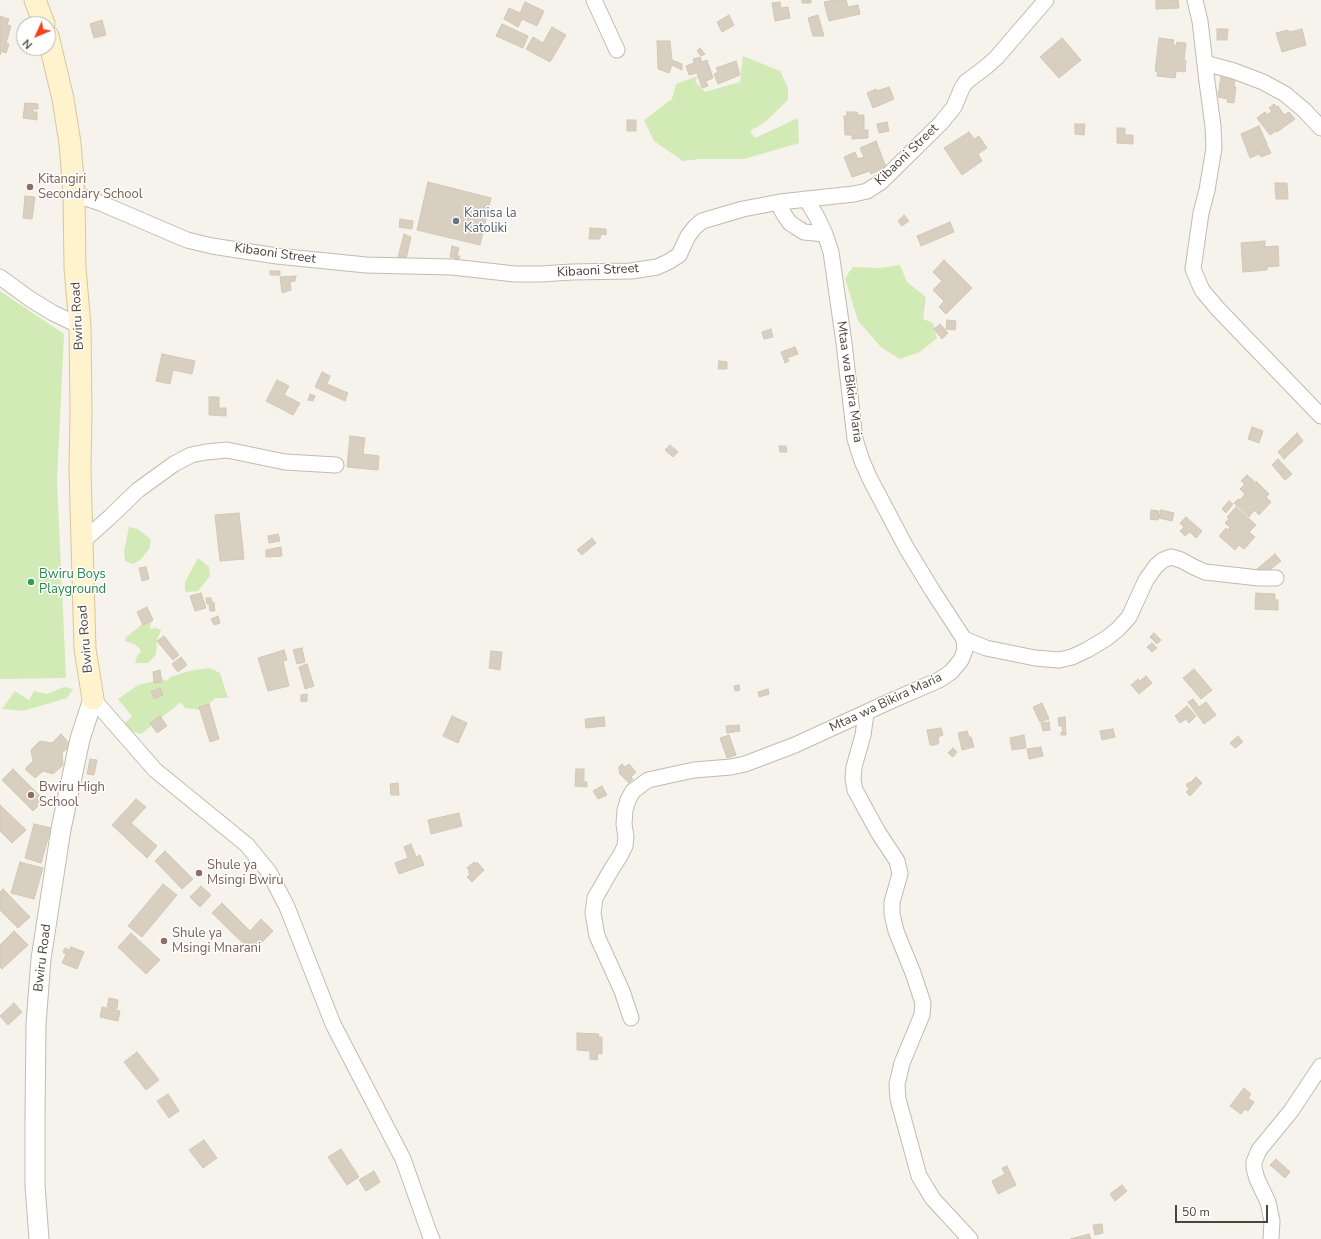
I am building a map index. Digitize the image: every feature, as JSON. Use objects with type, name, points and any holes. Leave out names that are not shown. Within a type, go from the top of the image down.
[{"type":"main road","points":[[35,0],[41,16]]},
{"type":"main road","name":"Bwiru Road","points":[[52,56],[70,144],[74,194],[75,268],[80,326],[81,543],[84,649],[92,699]]},
{"type":"street","points":[[594,0],[617,50]]},
{"type":"street","name":"Kibaoni Street","points":[[74,194],[103,204],[187,240],[212,246],[277,256],[366,265],[452,268],[515,274],[631,271],[657,267],[679,255],[688,236],[702,221],[743,209],[780,202],[854,194],[867,191],[881,182],[941,123],[954,107],[966,82],[997,57],[1046,0]]},
{"type":"street","points":[[1195,0],[1200,21],[1213,126],[1214,148],[1207,190],[1201,213],[1193,269],[1202,290],[1217,308],[1321,416]]},
{"type":"street","points":[[1205,63],[1234,71],[1263,82],[1285,94],[1304,110],[1321,128]]},
{"type":"street","name":"Mtaa wa Bikira Maria","points":[[630,1018],[622,990],[597,936],[593,913],[595,898],[625,846],[625,810],[633,791],[648,780],[678,773],[745,764],[795,745],[940,680],[951,672],[961,660],[965,650],[964,639],[907,549],[862,461],[855,439],[844,343],[831,252],[826,234],[806,199]]},
{"type":"street","points":[[780,202],[781,209],[790,223],[804,232],[826,234]]},
{"type":"street","points":[[0,277],[36,303],[80,326]]},
{"type":"street","points":[[81,543],[138,490],[174,464],[191,455],[227,450],[285,462],[336,465]]},
{"type":"street","points":[[964,639],[986,648],[1035,658],[1059,660],[1072,657],[1107,638],[1129,617],[1146,580],[1156,566],[1163,560],[1171,557],[1181,560],[1205,572],[1259,578],[1276,578]]},
{"type":"street","points":[[92,699],[155,770],[247,845],[269,872],[287,907],[333,1024],[403,1159],[432,1239]]},
{"type":"street","name":"Bwiru Road","points":[[38,1239],[35,1185],[34,1118],[36,1024],[41,959],[61,829],[80,739],[92,699]]},
{"type":"street","points":[[866,713],[863,735],[854,767],[853,780],[855,790],[878,832],[897,861],[900,874],[892,902],[892,914],[896,931],[923,1003],[922,1015],[902,1063],[897,1084],[898,1099],[919,1176],[933,1199],[970,1239]]},
{"type":"street","points":[[1271,1239],[1272,1221],[1268,1202],[1257,1179],[1254,1162],[1259,1150],[1291,1111],[1321,1066]]},
{"type":"green space","points":[[743,56],[780,71],[788,88],[788,100],[765,122],[750,131],[755,138],[798,118],[799,143],[744,159],[699,159],[683,161],[654,141],[644,120],[672,99],[676,84],[698,76],[695,81],[705,92],[740,82]]},
{"type":"green space","points":[[900,265],[907,282],[926,297],[923,319],[933,323],[937,338],[920,352],[900,359],[882,348],[858,321],[845,278],[853,267],[880,268]]},
{"type":"green space","points":[[0,291],[64,334],[57,481],[66,678],[0,679]]},
{"type":"green space","points":[[129,527],[138,529],[151,540],[149,549],[140,560],[133,564],[125,561],[124,551]]},
{"type":"green space","points":[[198,558],[209,567],[210,576],[198,591],[185,592],[185,582]]},
{"type":"green space","points":[[147,618],[151,622],[150,629],[156,628],[161,630],[157,640],[156,654],[148,663],[135,663],[137,656],[141,652],[140,649],[134,644],[125,641],[126,637],[138,628]]},
{"type":"green space","points":[[210,668],[220,673],[228,698],[215,698],[202,710],[185,708],[181,702],[141,734],[120,728],[132,716],[118,699],[138,685],[163,679],[166,681],[171,677],[189,671]]},
{"type":"green space","points":[[64,687],[73,689],[67,698],[23,711],[2,709],[15,691],[29,700],[34,691],[47,694]]},
{"type":"building","points":[[802,0],[811,0],[811,3],[802,3]]},
{"type":"building","points":[[846,0],[848,7],[858,5],[860,14],[829,21],[824,2]]},
{"type":"building","points":[[1156,0],[1178,0],[1179,8],[1156,9]]},
{"type":"building","points":[[525,2],[544,11],[537,26],[522,19],[518,27],[504,19],[509,8],[520,13]]},
{"type":"building","points":[[780,2],[781,8],[788,7],[790,18],[775,21],[772,3]]},
{"type":"building","points":[[729,15],[734,25],[722,32],[717,22]]},
{"type":"building","points":[[818,15],[824,36],[813,36],[808,18]]},
{"type":"building","points":[[0,16],[9,19],[7,25],[11,26],[6,43],[9,44],[6,53],[1,51],[0,55]]},
{"type":"building","points":[[102,20],[106,35],[94,38],[90,24]]},
{"type":"building","points":[[502,24],[528,36],[523,48],[496,36]]},
{"type":"building","points":[[552,27],[566,35],[550,62],[526,49],[533,37],[543,43]]},
{"type":"building","points":[[1217,29],[1228,29],[1227,40],[1217,40]]},
{"type":"building","points":[[1302,29],[1306,45],[1282,52],[1276,33]]},
{"type":"building","points":[[1062,38],[1081,60],[1059,78],[1040,57]]},
{"type":"building","points":[[1159,38],[1174,40],[1173,45],[1176,45],[1177,42],[1186,43],[1184,60],[1186,61],[1185,72],[1176,71],[1175,78],[1157,76],[1158,72],[1155,71]]},
{"type":"building","points":[[657,41],[670,41],[672,60],[682,64],[682,70],[672,65],[669,73],[658,69]]},
{"type":"building","points":[[700,48],[705,54],[701,56],[697,51]]},
{"type":"building","points":[[700,57],[702,62],[707,60],[713,78],[706,81],[708,86],[702,88],[697,73],[689,75],[686,66],[694,63],[693,59]]},
{"type":"building","points":[[736,61],[740,75],[718,84],[714,74],[718,72],[716,68]]},
{"type":"building","points":[[1221,76],[1235,78],[1234,87],[1236,87],[1234,103],[1227,102],[1228,99],[1218,97]]},
{"type":"building","points":[[889,87],[894,99],[873,108],[867,93],[876,89],[877,91]]},
{"type":"building","points":[[25,103],[38,104],[38,109],[33,109],[33,112],[37,112],[37,120],[23,118]]},
{"type":"building","points":[[1274,104],[1277,107],[1278,106],[1284,115],[1289,112],[1295,119],[1277,132],[1276,131],[1270,135],[1257,118],[1265,112],[1267,115],[1272,111],[1269,108]]},
{"type":"building","points":[[847,112],[857,112],[858,115],[864,115],[864,130],[868,130],[868,138],[852,139],[852,135],[845,135],[844,116],[847,116]]},
{"type":"building","points":[[627,120],[636,120],[636,131],[627,131]]},
{"type":"building","points":[[887,122],[889,131],[879,133],[877,124]]},
{"type":"building","points":[[1075,124],[1085,124],[1084,135],[1075,134]]},
{"type":"building","points":[[1259,126],[1267,144],[1256,148],[1259,154],[1250,158],[1241,134]]},
{"type":"building","points":[[1117,128],[1125,128],[1125,135],[1133,135],[1133,144],[1117,143]]},
{"type":"building","points":[[969,132],[974,139],[979,136],[987,148],[978,154],[982,161],[962,175],[944,148]]},
{"type":"building","points":[[876,141],[886,167],[871,174],[870,171],[852,177],[844,157],[855,152],[858,159],[864,157],[860,148]]},
{"type":"building","points":[[1267,145],[1271,153],[1261,157],[1257,149]]},
{"type":"building","points":[[428,182],[491,198],[480,245],[417,230]]},
{"type":"building","points":[[1275,183],[1287,183],[1288,199],[1276,199]]},
{"type":"building","points":[[25,196],[35,197],[32,219],[23,218]]},
{"type":"building","points":[[904,215],[909,221],[902,226],[898,221]]},
{"type":"building","points":[[400,219],[413,221],[412,229],[399,227]]},
{"type":"building","points":[[950,222],[954,232],[921,246],[917,236]]},
{"type":"building","points":[[590,228],[606,229],[606,235],[601,234],[600,239],[589,239]]},
{"type":"building","points":[[404,234],[411,237],[406,259],[398,257]]},
{"type":"building","points":[[1265,241],[1265,247],[1278,246],[1279,266],[1267,267],[1267,270],[1243,272],[1241,243]]},
{"type":"building","points":[[452,246],[459,248],[457,256],[460,256],[459,259],[450,257]]},
{"type":"building","points":[[944,260],[972,288],[946,314],[939,307],[944,301],[933,290],[942,281],[933,272]]},
{"type":"building","points":[[270,271],[280,271],[280,275],[270,275]]},
{"type":"building","points":[[296,276],[295,281],[290,282],[291,290],[282,293],[280,277]]},
{"type":"building","points":[[947,320],[956,321],[955,330],[946,329]]},
{"type":"building","points":[[940,324],[948,333],[942,339],[934,329]]},
{"type":"building","points":[[771,329],[773,337],[764,339],[762,332]]},
{"type":"building","points":[[795,347],[798,354],[787,358],[789,361],[785,363],[781,352]]},
{"type":"building","points":[[162,354],[195,361],[192,374],[173,370],[170,384],[156,381]]},
{"type":"building","points":[[719,361],[727,362],[727,369],[718,369]]},
{"type":"building","points":[[322,372],[330,376],[327,384],[348,393],[345,401],[315,387]]},
{"type":"building","points":[[277,380],[289,386],[284,395],[300,403],[293,415],[266,401]]},
{"type":"building","points":[[310,394],[315,396],[313,401],[308,400]]},
{"type":"building","points":[[209,397],[219,397],[219,408],[226,408],[226,416],[209,415]]},
{"type":"building","points":[[1252,427],[1263,431],[1259,443],[1248,439]]},
{"type":"building","points":[[1297,433],[1303,441],[1284,459],[1278,452]]},
{"type":"building","points":[[350,436],[365,438],[363,454],[379,456],[378,470],[347,467]]},
{"type":"building","points":[[670,445],[678,452],[673,457],[665,450]]},
{"type":"building","points":[[779,446],[786,446],[787,452],[780,452]]},
{"type":"building","points":[[1278,459],[1292,474],[1285,480],[1272,465]]},
{"type":"building","points":[[1247,475],[1254,481],[1253,482],[1255,483],[1256,481],[1269,494],[1266,497],[1271,502],[1259,515],[1254,510],[1249,517],[1234,503],[1238,499],[1240,500],[1245,494],[1240,489],[1245,484],[1241,481]]},
{"type":"building","points":[[1229,501],[1233,504],[1226,513],[1222,509]]},
{"type":"building","points":[[1236,507],[1256,525],[1249,532],[1255,537],[1244,549],[1239,545],[1235,550],[1219,536],[1226,528],[1228,530],[1230,527],[1225,523],[1229,519],[1227,517]]},
{"type":"building","points":[[1151,510],[1159,511],[1158,520],[1150,519]]},
{"type":"building","points":[[1161,510],[1174,513],[1172,521],[1159,518]]},
{"type":"building","points":[[239,513],[244,559],[220,561],[215,515]]},
{"type":"building","points":[[1186,517],[1202,531],[1196,538],[1190,532],[1185,536],[1180,531],[1184,527],[1180,523]]},
{"type":"building","points":[[278,534],[280,541],[269,543],[268,536]]},
{"type":"building","points":[[592,538],[596,543],[582,555],[577,550]]},
{"type":"building","points":[[281,547],[282,556],[266,557],[266,550]]},
{"type":"building","points":[[1275,554],[1281,561],[1262,576],[1257,569]]},
{"type":"building","points":[[146,567],[149,579],[142,581],[139,568]]},
{"type":"building","points":[[201,593],[206,608],[195,611],[190,596]]},
{"type":"building","points":[[1256,593],[1275,594],[1275,600],[1278,600],[1278,610],[1255,609]]},
{"type":"building","points":[[206,598],[211,598],[212,603],[214,602],[215,611],[210,611]]},
{"type":"building","points":[[147,607],[153,620],[143,625],[137,612]]},
{"type":"building","points":[[218,616],[220,623],[214,625],[211,619]]},
{"type":"building","points":[[1154,633],[1161,640],[1157,644],[1150,637]]},
{"type":"building","points":[[164,636],[179,655],[173,660],[157,641]]},
{"type":"building","points":[[1152,643],[1157,648],[1152,652],[1147,647]]},
{"type":"building","points":[[302,648],[305,662],[297,664],[293,650]]},
{"type":"building","points":[[284,650],[287,660],[283,661],[289,686],[268,691],[258,658]]},
{"type":"building","points":[[491,651],[502,652],[500,670],[489,668]]},
{"type":"building","points":[[181,657],[187,665],[178,672],[172,664]]},
{"type":"building","points":[[307,664],[314,686],[305,689],[299,667]]},
{"type":"building","points":[[1194,669],[1212,690],[1201,699],[1183,678]]},
{"type":"building","points":[[160,670],[162,682],[154,683],[153,672]]},
{"type":"building","points":[[1146,676],[1152,683],[1139,694],[1131,685],[1138,679],[1140,681]]},
{"type":"building","points":[[739,685],[740,690],[735,691],[734,686]]},
{"type":"building","points":[[160,688],[163,695],[154,699],[151,692]]},
{"type":"building","points":[[768,689],[769,694],[759,697],[758,692]]},
{"type":"building","points":[[307,694],[307,701],[301,702],[301,695]]},
{"type":"building","points":[[1193,699],[1199,707],[1206,702],[1216,715],[1204,724],[1188,702]]},
{"type":"building","points":[[1042,703],[1049,719],[1040,722],[1033,707]]},
{"type":"building","points":[[209,704],[219,739],[210,742],[199,707]]},
{"type":"building","points":[[1187,706],[1196,716],[1189,723],[1186,719],[1180,723],[1175,716]]},
{"type":"building","points":[[160,716],[167,726],[157,733],[150,723]]},
{"type":"building","points":[[452,716],[467,723],[458,743],[443,736]]},
{"type":"building","points":[[604,717],[605,726],[586,728],[585,719]]},
{"type":"building","points":[[1065,717],[1066,735],[1061,735],[1061,732],[1063,732],[1062,726],[1059,726],[1058,718]]},
{"type":"building","points":[[1049,722],[1050,730],[1043,731],[1041,723]]},
{"type":"building","points":[[739,725],[740,731],[727,733],[726,726]]},
{"type":"building","points":[[941,728],[943,735],[938,737],[939,743],[930,745],[927,730]]},
{"type":"building","points":[[1113,729],[1115,737],[1102,740],[1100,731]]},
{"type":"building","points":[[967,731],[969,737],[971,737],[974,747],[962,750],[958,733]]},
{"type":"building","points":[[61,734],[71,745],[62,753],[63,765],[53,774],[43,771],[35,778],[25,769],[33,761],[31,750],[40,741],[52,743]]},
{"type":"building","points":[[729,735],[736,755],[727,758],[720,738]]},
{"type":"building","points":[[1024,735],[1026,748],[1012,750],[1010,738]]},
{"type":"building","points":[[1238,736],[1243,742],[1235,748],[1230,743]]},
{"type":"building","points":[[1041,747],[1043,756],[1029,759],[1027,749]]},
{"type":"building","points":[[953,748],[957,752],[953,757],[948,753]]},
{"type":"building","points":[[90,759],[97,760],[94,775],[87,774]]},
{"type":"building","points":[[622,764],[625,767],[629,764],[636,772],[631,777],[633,779],[629,783],[619,773],[620,771],[618,768]]},
{"type":"building","points":[[13,769],[44,800],[33,811],[2,780]]},
{"type":"building","points":[[576,769],[584,769],[584,782],[587,782],[587,787],[575,786]]},
{"type":"building","points":[[1196,777],[1202,783],[1190,796],[1186,792],[1189,789],[1186,785]]},
{"type":"building","points":[[398,783],[399,795],[391,795],[390,784]]},
{"type":"building","points":[[602,786],[607,795],[598,799],[593,791]]},
{"type":"building","points":[[136,799],[146,807],[131,823],[157,846],[147,858],[112,825]]},
{"type":"building","points":[[0,805],[26,830],[12,843],[0,831]]},
{"type":"building","points":[[459,813],[462,826],[431,834],[428,820]]},
{"type":"building","points":[[34,824],[51,828],[41,863],[25,858]]},
{"type":"building","points":[[411,844],[416,857],[420,855],[424,865],[399,874],[395,863],[408,858],[404,847]]},
{"type":"building","points":[[165,851],[193,879],[182,889],[155,861]]},
{"type":"building","points":[[20,862],[43,868],[34,899],[11,893]]},
{"type":"building","points":[[474,862],[476,864],[477,862],[484,870],[472,882],[467,877],[470,874],[468,872],[470,871],[467,868]]},
{"type":"building","points":[[163,884],[177,895],[142,937],[128,926]]},
{"type":"building","points":[[201,886],[211,895],[200,907],[190,897]]},
{"type":"building","points":[[3,889],[30,917],[18,928],[0,910],[0,892]]},
{"type":"building","points":[[222,903],[250,931],[261,919],[273,931],[252,952],[212,913]]},
{"type":"building","points":[[14,931],[28,945],[2,969],[0,967],[0,945]]},
{"type":"building","points":[[131,933],[160,960],[146,974],[118,947]]},
{"type":"building","points":[[71,947],[84,952],[77,969],[62,963],[66,954],[63,952],[65,948],[69,950]]},
{"type":"building","points":[[109,998],[118,1000],[117,1009],[107,1007]]},
{"type":"building","points":[[14,1003],[22,1012],[8,1025],[0,1016]]},
{"type":"building","points":[[102,1007],[120,1011],[118,1021],[100,1017]]},
{"type":"building","points":[[577,1033],[599,1034],[598,1037],[602,1037],[602,1054],[598,1053],[597,1060],[590,1059],[590,1051],[577,1050]]},
{"type":"building","points":[[137,1052],[159,1080],[146,1090],[124,1062]]},
{"type":"building","points":[[1244,1088],[1251,1094],[1248,1098],[1254,1102],[1248,1111],[1245,1109],[1241,1114],[1230,1106]]},
{"type":"building","points":[[168,1094],[179,1111],[169,1118],[157,1101]]},
{"type":"building","points":[[204,1140],[217,1158],[203,1168],[189,1150]]},
{"type":"building","points":[[341,1149],[359,1177],[347,1185],[328,1157]]},
{"type":"building","points":[[1276,1159],[1290,1172],[1285,1178],[1270,1165]]},
{"type":"building","points":[[1007,1166],[1016,1185],[998,1194],[992,1181],[1005,1174],[1002,1168]]},
{"type":"building","points":[[374,1171],[380,1182],[366,1191],[359,1180]]},
{"type":"building","points":[[1122,1185],[1127,1191],[1115,1201],[1110,1194]]},
{"type":"building","points":[[1102,1224],[1103,1233],[1095,1235],[1093,1225]]},
{"type":"building","points":[[1089,1234],[1091,1239],[1070,1239]]},
{"type":"place","name":"Kitangiri Secondary School","points":[[30,187]]},
{"type":"place","name":"Kanisa la Katoliki","points":[[456,221]]},
{"type":"place","name":"Bwiru Boys Playground","points":[[31,582]]},
{"type":"place","name":"Bwiru High School","points":[[31,795]]},
{"type":"place","name":"Shule ya Msingi Bwiru","points":[[199,873]]},
{"type":"place","name":"Shule ya Msingi Mnarani","points":[[164,941]]}]
